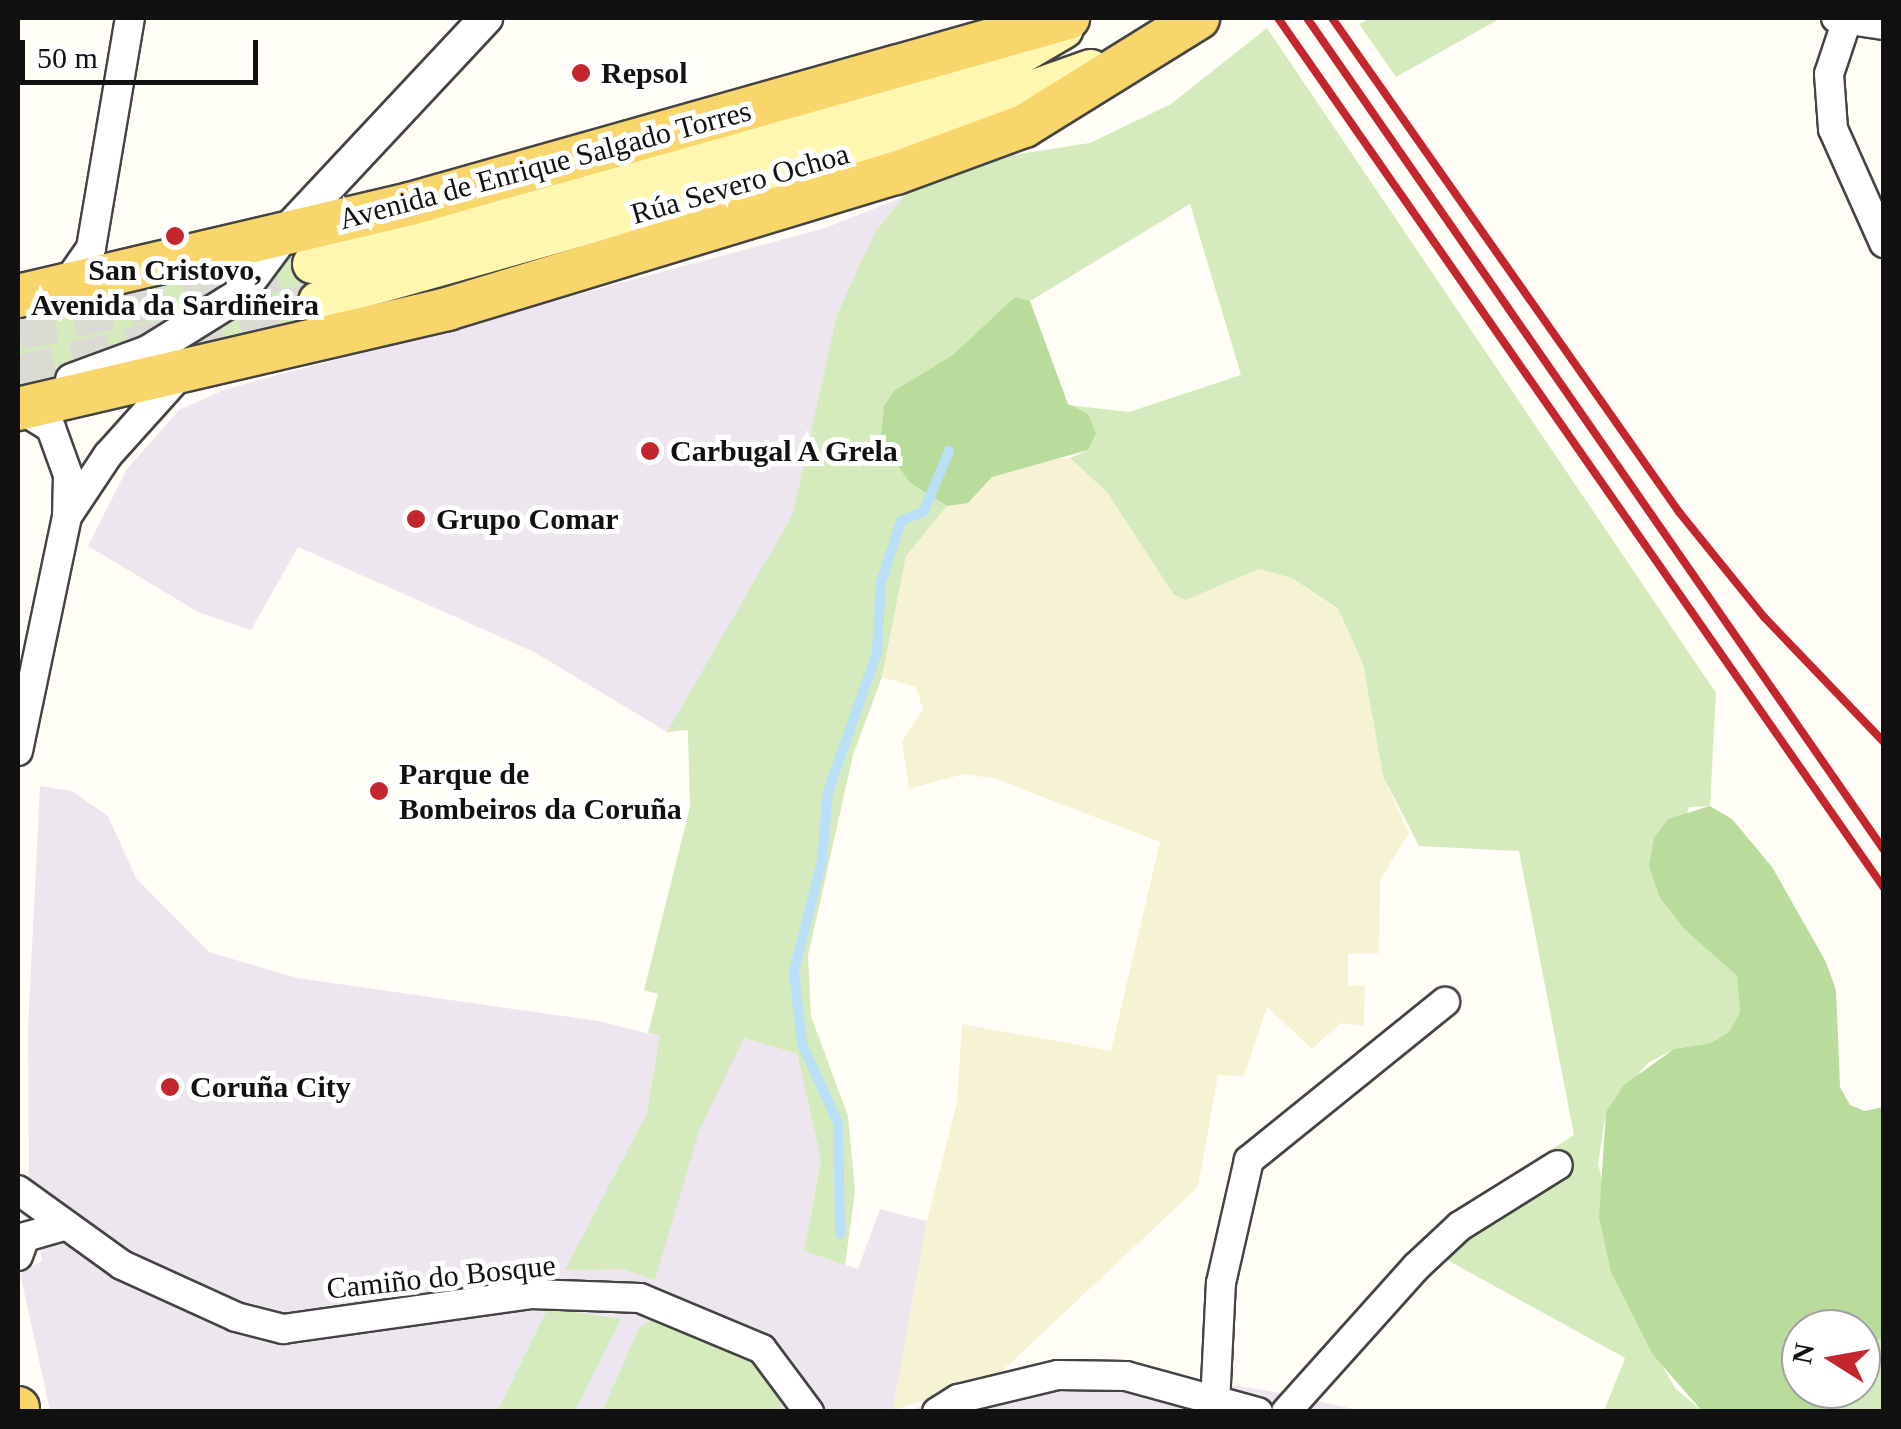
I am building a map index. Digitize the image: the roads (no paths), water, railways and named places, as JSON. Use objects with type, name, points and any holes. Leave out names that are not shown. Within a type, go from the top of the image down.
[{"type":"main road","name":"Avenida de Enrique Salgado Torres","points":[[18,292],[66,284],[305,266],[494,181],[1068,18]]},
{"type":"main road","name":"Rúa Severo Ochoa","points":[[305,266],[876,108],[999,67],[1084,18]]},
{"type":"main road","points":[[18,409],[180,376],[447,308],[896,173],[1024,126],[1198,18]]},
{"type":"main road","name":"Rúa Severo Ochoa","points":[[305,266],[890,140],[1154,44]]},
{"type":"street","points":[[66,284],[91,248],[130,18]]},
{"type":"street","points":[[18,409],[197,326],[238,296],[305,266],[486,18]]},
{"type":"street","points":[[1884,25],[1841,19],[1829,74],[1833,130],[1884,243]]},
{"type":"street","points":[[68,516],[108,454],[180,376]]},
{"type":"street","points":[[18,409],[51,428],[62,451],[68,516],[18,750]]},
{"type":"street","points":[[1215,1404],[1220,1283],[1249,1160],[1444,1002]]},
{"type":"street","points":[[1286,1412],[1416,1267],[1460,1226],[1558,1165]]},
{"type":"street","name":"Camiño do Bosque","points":[[18,1190],[63,1226],[186,1296],[283,1328],[531,1294],[640,1298],[762,1349],[808,1412]]},
{"type":"street","points":[[18,1256],[25,1237],[63,1226]]},
{"type":"street","points":[[938,1412],[958,1399],[1058,1375],[1126,1376],[1215,1404],[1258,1412]]},
{"type":"waterway","points":[[840,1234],[838,1123],[802,1044],[794,971],[822,860],[828,792],[877,652],[881,582],[901,521],[924,511],[949,451]]},
{"type":"tunnel","points":[[18,332],[312,264]]},
{"type":"tunnel","points":[[18,375],[318,301]]},
{"type":"railway","points":[[1278,18],[1884,888]]},
{"type":"railway","points":[[1307,18],[1884,850]]},
{"type":"railway","points":[[1332,18],[1679,512],[1764,617],[1884,742]]},
{"type":"place","name":"Repsol","points":[[581,73]]},
{"type":"place","name":"San Cristovo, Avenida da Sardiñeira","points":[[175,236]]},
{"type":"place","name":"Carbugal A Grela","points":[[650,451]]},
{"type":"place","name":"Grupo Comar","points":[[416,519]]},
{"type":"place","name":"Parque de Bombeiros da Coruña","points":[[379,791]]},
{"type":"place","name":"Coruña City","points":[[170,1087]]}]
